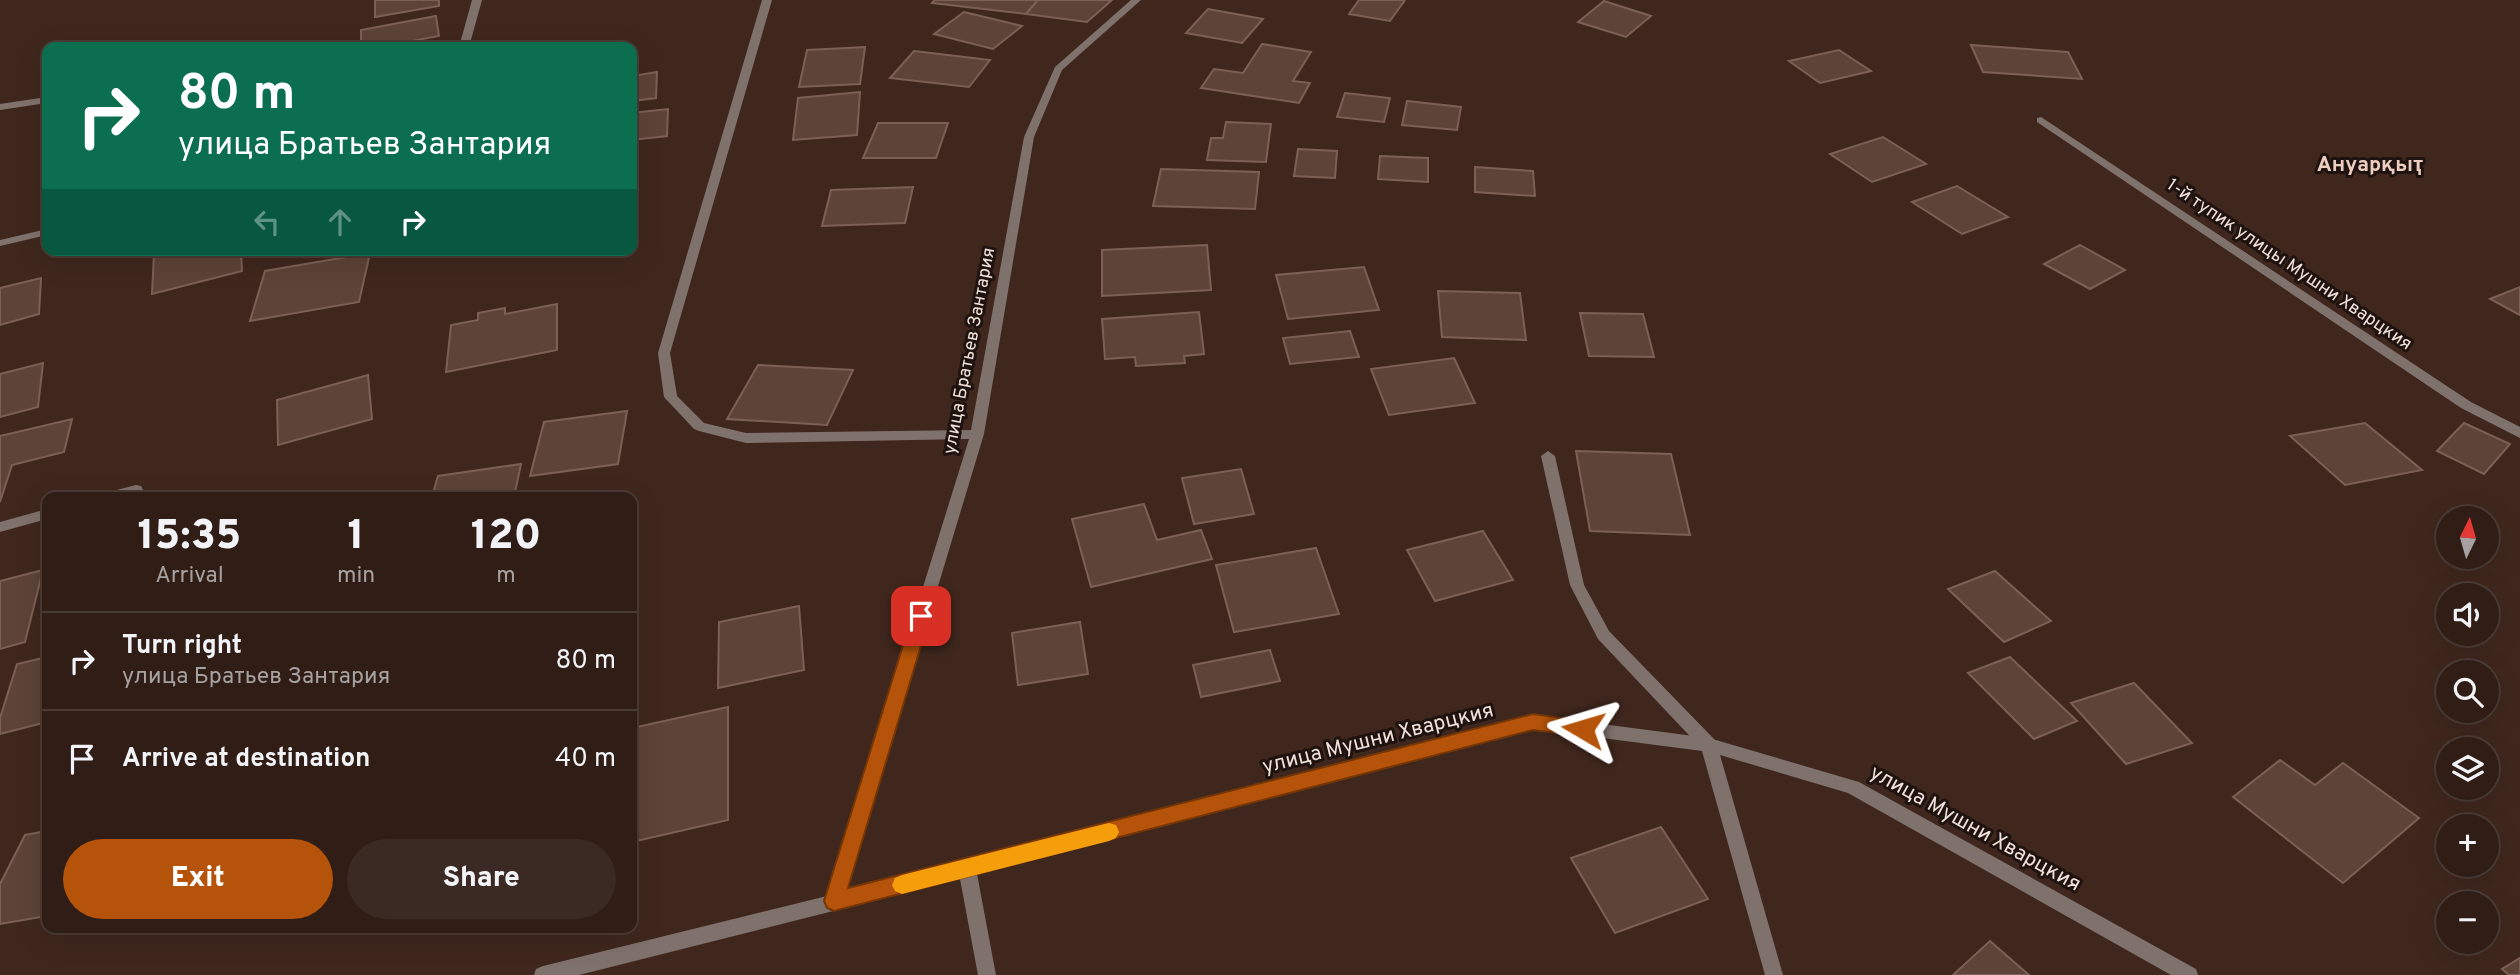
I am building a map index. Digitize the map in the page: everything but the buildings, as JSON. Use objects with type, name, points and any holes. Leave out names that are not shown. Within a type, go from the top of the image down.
[{"type":"street","points":[[465,42],[477,0]]},
{"type":"street","points":[[767,0],[664,353],[671,397],[699,426],[746,438],[977,434]]},
{"type":"street","name":"улица Братьев Зантария","points":[[834,901],[977,434],[1029,137],[1058,69],[1136,0]]},
{"type":"street","points":[[0,107],[42,101]]},
{"type":"street","name":"1-й тупик улицы Мушни Хварцкия","points":[[2041,120],[2466,405],[2520,433]]},
{"type":"street","points":[[0,243],[42,233]]},
{"type":"street","points":[[1548,456],[1577,584],[1603,635],[1709,744],[1774,975]]},
{"type":"street","points":[[129,492],[136,490]]},
{"type":"street","points":[[0,527],[42,515]]},
{"type":"street","name":"улица Мушни Хварцкия","points":[[543,975],[967,869],[1533,722],[1709,744],[1853,788],[2189,975]]},
{"type":"street","points":[[967,869],[987,975]]},
{"type":"slow traffic","points":[[902,885],[1109,832]]},
{"type":"district","name":"Ануарқыҭ","points":[[2370,165]]},
{"type":"route","points":[[921,616],[834,901],[1533,722],[1583,729]]}]
